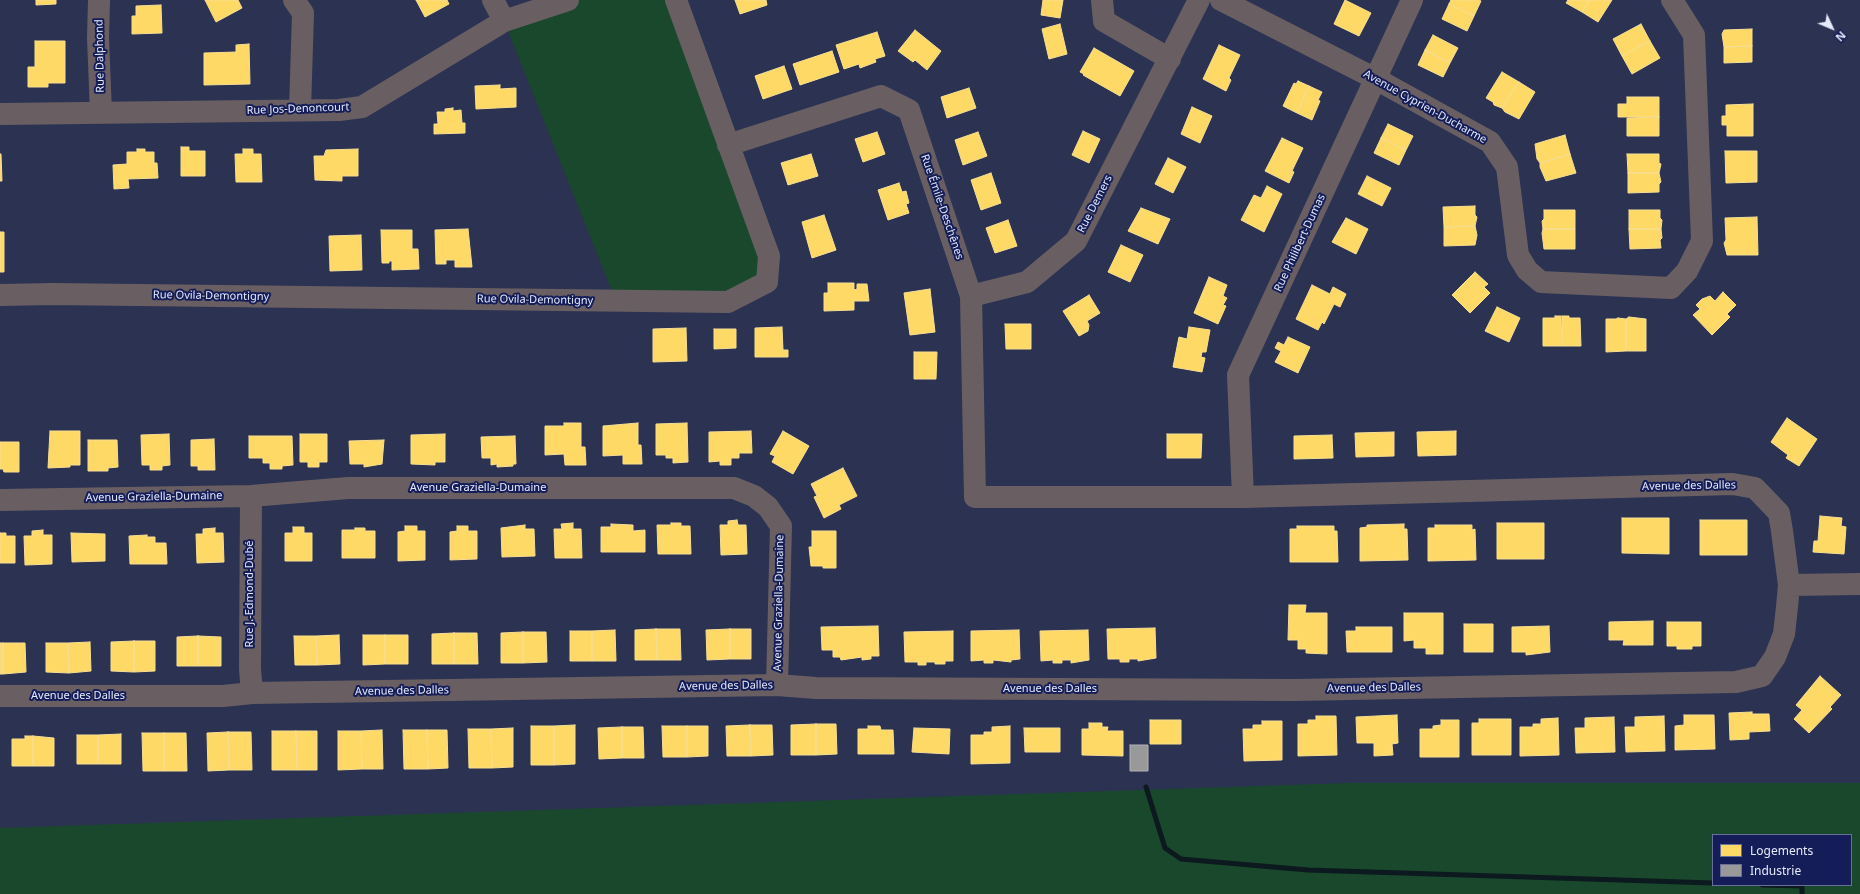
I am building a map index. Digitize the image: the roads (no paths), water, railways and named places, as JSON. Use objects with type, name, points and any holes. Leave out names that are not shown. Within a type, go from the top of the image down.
[{"type":"street","name":"Rue Dalphond","points":[[99,0],[98,38],[101,113]]},
{"type":"street","points":[[294,0],[303,13],[300,110]]},
{"type":"street","points":[[492,0],[504,21]]},
{"type":"street","name":"Rue Jos-Denoncourt","points":[[0,114],[339,110],[362,107],[504,21],[568,0]]},
{"type":"street","name":"Rue Ovila-Demontigny","points":[[0,294],[728,302],[767,282],[769,256],[676,0]]},
{"type":"street","points":[[1102,0],[1104,21],[1170,59]]},
{"type":"street","name":"Rue Demers","points":[[971,296],[1027,282],[1076,240],[1199,0]]},
{"type":"street","name":"Avenue Cyprien-Ducharme","points":[[1221,0],[1376,78],[1490,142],[1507,167],[1518,255],[1527,270],[1542,282],[1672,288],[1687,271],[1702,241],[1694,35],[1672,0]]},
{"type":"street","name":"Rue Philibert-Dumas","points":[[1243,497],[1238,375],[1412,0]]},
{"type":"street","name":"Rue Émile-Deschênes","points":[[728,145],[881,96],[909,110],[971,296],[975,497]]},
{"type":"street","name":"Avenue des Dalles","points":[[0,696],[223,696],[252,693],[777,685],[823,688],[1295,690],[1736,682],[1762,676],[1775,657],[1784,634],[1788,585],[1780,513],[1755,488],[1748,486],[1733,484],[1243,497],[975,497]]},
{"type":"street","name":"Avenue Graziella-Dumaine","points":[[0,500],[251,496],[348,488],[734,488],[754,496],[768,507],[781,526],[777,685]]},
{"type":"street","name":"Rue J.-Edmond-Dubé","points":[[251,496],[250,646],[252,693]]},
{"type":"street","points":[[1788,585],[1860,584]]},
{"type":"waterway","points":[[1146,787],[1165,848],[1181,859],[1308,870],[1712,883]]},
{"type":"waterway","points":[[1802,886],[1802,894]]}]
